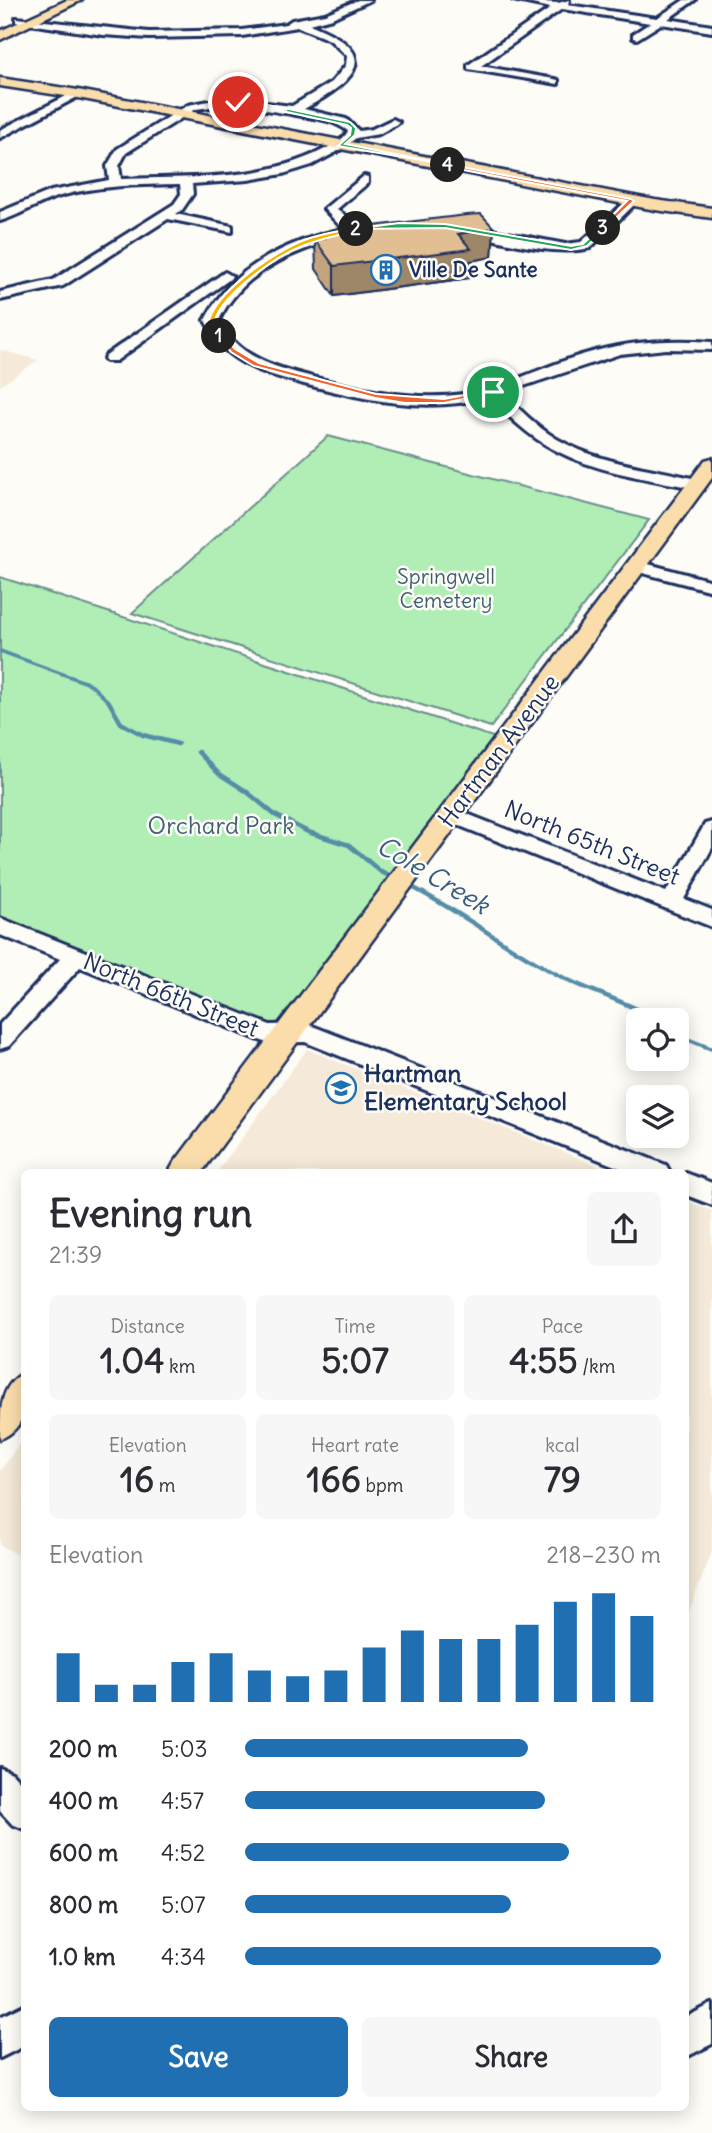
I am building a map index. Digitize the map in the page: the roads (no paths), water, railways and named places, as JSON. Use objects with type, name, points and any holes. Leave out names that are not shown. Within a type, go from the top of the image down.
[{"type":"main road","points":[[0,36],[62,0]]},
{"type":"main road","points":[[0,29],[76,0]]},
{"type":"main road","points":[[0,76],[181,114],[347,140],[631,201],[712,213]]},
{"type":"main road","points":[[0,82],[78,94]]},
{"type":"main road","points":[[655,205],[712,219]]},
{"type":"main road","name":"Hartman Avenue","points":[[187,1169],[712,464]]},
{"type":"main road","points":[[0,1422],[21,1394]]},
{"type":"street","points":[[294,22],[356,0]]},
{"type":"street","points":[[27,20],[84,32],[175,36],[249,31],[348,9],[366,0]]},
{"type":"street","points":[[518,0],[565,3],[712,29]]},
{"type":"street","points":[[637,36],[690,0]]},
{"type":"street","points":[[554,82],[472,67],[565,3]]},
{"type":"street","points":[[291,111],[342,79],[350,70],[353,61],[349,51],[340,43],[294,22]]},
{"type":"street","points":[[0,135],[78,94]]},
{"type":"street","points":[[116,183],[113,166],[121,151],[204,103],[224,101],[342,121],[354,128],[347,140]]},
{"type":"street","points":[[0,218],[50,195],[116,183],[244,176],[280,170],[315,160],[347,140],[375,132],[393,122]]},
{"type":"street","points":[[0,296],[44,288],[65,279],[166,215],[185,199],[185,179]]},
{"type":"street","points":[[351,230],[330,209],[364,180]]},
{"type":"street","points":[[445,226],[565,248],[578,248],[585,245],[631,201]]},
{"type":"street","points":[[166,215],[227,229]]},
{"type":"street","points":[[201,319],[227,294],[276,257],[305,242],[372,227]]},
{"type":"street","points":[[111,358],[225,276]]},
{"type":"street","points":[[174,313],[201,319],[233,351],[257,365],[364,394],[405,400],[444,401],[493,392],[617,350],[675,344],[712,346]]},
{"type":"street","points":[[493,392],[533,429],[561,447],[604,462],[698,484]]},
{"type":"street","points":[[637,566],[712,586]]},
{"type":"street","name":"North 65th Street","points":[[452,814],[712,919]]},
{"type":"street","points":[[671,903],[712,829]]},
{"type":"street","name":"North 66th Street","points":[[0,926],[268,1034],[307,1034],[649,1169]]},
{"type":"street","points":[[0,1040],[77,956]]},
{"type":"street","points":[[689,1185],[712,1194]]},
{"type":"street","points":[[0,1785],[21,1809]]},
{"type":"street","points":[[0,2039],[21,2026]]},
{"type":"waterway","name":"Cole Creek","points":[[0,651],[90,684],[109,702]]},
{"type":"waterway","name":"Cole Creek","points":[[109,702],[121,723],[143,735],[178,744]]},
{"type":"waterway","name":"Cole Creek","points":[[198,752],[218,773],[246,791],[275,815],[308,832],[349,845],[381,872],[396,879]]},
{"type":"waterway","name":"Cole Creek","points":[[408,885],[542,966],[633,1008]]},
{"type":"waterway","name":"Cole Creek","points":[[689,1040],[712,1049]]},
{"type":"place","name":"Ville De Sante","points":[[386,270]]},
{"type":"place","name":"Hartman Elementary School","points":[[341,1088]]},
{"type":"park label","name":"Springwell Cemetery","points":[[446,589]]},
{"type":"park label","name":"Orchard Park","points":[[221,826]]}]
